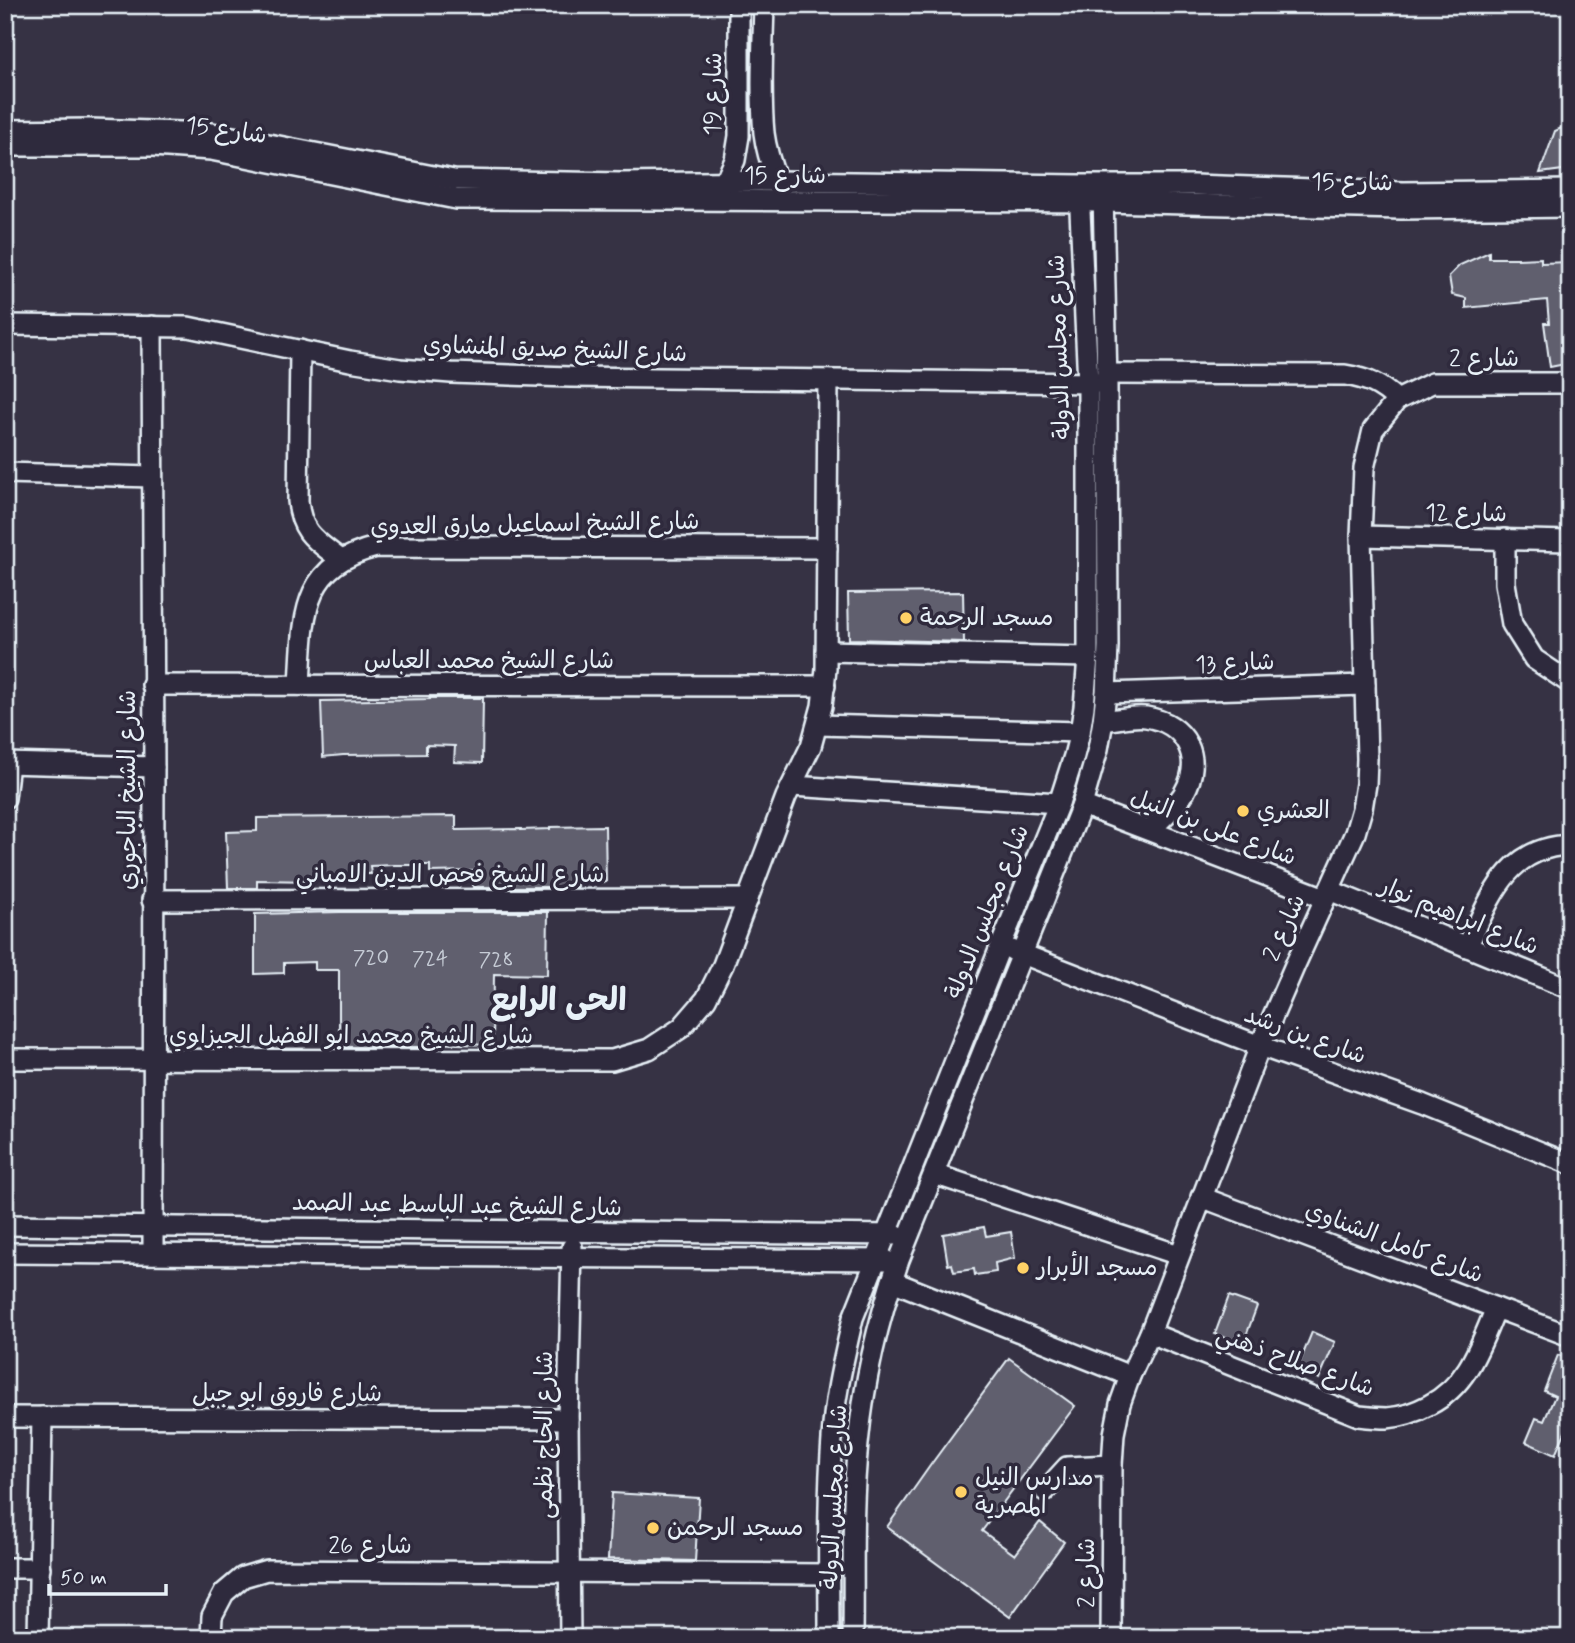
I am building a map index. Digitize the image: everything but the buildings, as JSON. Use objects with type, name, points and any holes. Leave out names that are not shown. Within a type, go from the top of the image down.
[{"type":"street","name":"شارع 19","points":[[725,182],[735,160],[739,136],[739,5]]},
{"type":"street","name":"شارع 19","points":[[764,5],[764,135],[776,181]]},
{"type":"street","name":"شارع 15","points":[[5,130],[90,129],[212,133],[454,180],[621,191],[1103,194],[1401,209],[1547,199],[1570,190]]},
{"type":"street","name":"شارع 15","points":[[5,146],[153,146],[211,150],[456,199],[776,181],[1080,194]]},
{"type":"street","name":"شارع مجلس الدولة","points":[[829,1638],[832,1437],[839,1377],[853,1318],[1059,803],[1080,732],[1088,651],[1101,380],[1080,194]]},
{"type":"street","name":"شارع مجلس الدولة","points":[[853,1638],[858,1445],[865,1390],[892,1281],[1082,805],[1098,749],[1106,693],[1108,646],[1101,380],[1103,194]]},
{"type":"street","name":"شارع 15","points":[[1547,199],[1570,206]]},
{"type":"street","name":"شارع الشيخ صديق المنشاوي","points":[[5,325],[188,327],[400,369],[451,373],[828,380],[1101,380],[1345,374],[1374,382],[1397,400]]},
{"type":"street","name":"شارع الشيخ الباجوري","points":[[152,326],[153,1254]]},
{"type":"street","points":[[300,350],[300,517],[306,531],[341,560]]},
{"type":"street","name":"شارع الشيخ محمد ابو الفضل الجيزاوي","points":[[5,1059],[612,1060],[649,1049],[681,1028],[706,999],[723,965],[781,809],[811,747],[818,725],[825,686],[828,380]]},
{"type":"street","name":"شارع 2","points":[[1111,1638],[1112,1465],[1120,1404],[1260,1046],[1355,833],[1362,809],[1367,759],[1361,536],[1364,468],[1373,430],[1397,400],[1433,383],[1570,383]]},
{"type":"street","points":[[5,473],[152,477]]},
{"type":"street","name":"شارع 12","points":[[1361,536],[1570,541]]},
{"type":"street","points":[[1505,539],[1505,583],[1512,624],[1534,659],[1570,683]]},
{"type":"street","name":"شارع الشيخ اسماعيل مارق العدوي","points":[[300,685],[304,619],[310,596],[323,576],[341,560],[376,547],[827,548]]},
{"type":"street","points":[[826,651],[1088,651],[1108,646]]},
{"type":"street","name":"شارع الشيخ محمد العباس","points":[[152,685],[825,686]]},
{"type":"street","name":"شارع 13","points":[[1106,693],[1365,685]]},
{"type":"street","points":[[1102,721],[1144,716],[1170,723],[1188,743],[1193,769],[1183,794],[1151,830]]},
{"type":"street","points":[[818,725],[1080,732]]},
{"type":"street","points":[[5,798],[7,763],[154,767]]},
{"type":"street","points":[[792,786],[1059,803]]},
{"type":"street","name":"شارع على بن النيل","points":[[1082,805],[1327,894]]},
{"type":"street","points":[[1468,947],[1493,892],[1510,870],[1532,854],[1570,845]]},
{"type":"street","name":"شارع ابراهيم نوار","points":[[1327,894],[1570,989]]},
{"type":"street","name":"شارع الشيخ فحص الدين الامباني","points":[[152,900],[748,899]]},
{"type":"street","name":"شارع بن رشد","points":[[1001,945],[1260,1046],[1422,1104],[1570,1164]]},
{"type":"street","points":[[934,1174],[1179,1255]]},
{"type":"street","name":"شارع كامل الشناوي","points":[[1201,1197],[1570,1335]]},
{"type":"street","name":"شارع الشيخ عبد الباسط عبد الصمد","points":[[5,1224],[909,1235]]},
{"type":"street","name":"شارع الحاج نظمى","points":[[570,1638],[568,1419],[573,1232]]},
{"type":"street","name":"شارع الشيخ عبد الباسط عبد الصمد","points":[[5,1253],[899,1260]]},
{"type":"street","points":[[892,1281],[1130,1376]]},
{"type":"street","name":"شارع صلاح ذهني","points":[[1150,1333],[1359,1416],[1388,1418],[1416,1412],[1442,1399],[1461,1380],[1476,1357],[1496,1308]]},
{"type":"street","name":"شارع فاروق ابو جبل","points":[[5,1417],[568,1419]]},
{"type":"street","points":[[38,1638],[43,1417]]},
{"type":"street","points":[[1045,1491],[1067,1467],[1112,1465]]},
{"type":"street","points":[[5,1568],[40,1568]]},
{"type":"street","name":"شارع 26","points":[[211,1638],[212,1616],[224,1593],[243,1577],[267,1570],[829,1574]]},
{"type":"place","name":"مسجد الرحمة","points":[[906,618]]},
{"type":"place","name":"العشري","points":[[1243,811]]},
{"type":"place","name":"مسجد الأبرار","points":[[1023,1268]]},
{"type":"place","name":"مدارس النيل المصرية","points":[[961,1492]]},
{"type":"place","name":"مسجد الرحمن","points":[[653,1528]]},
{"type":"district","name":"الحى الرابع","points":[[558,1001]]}]
